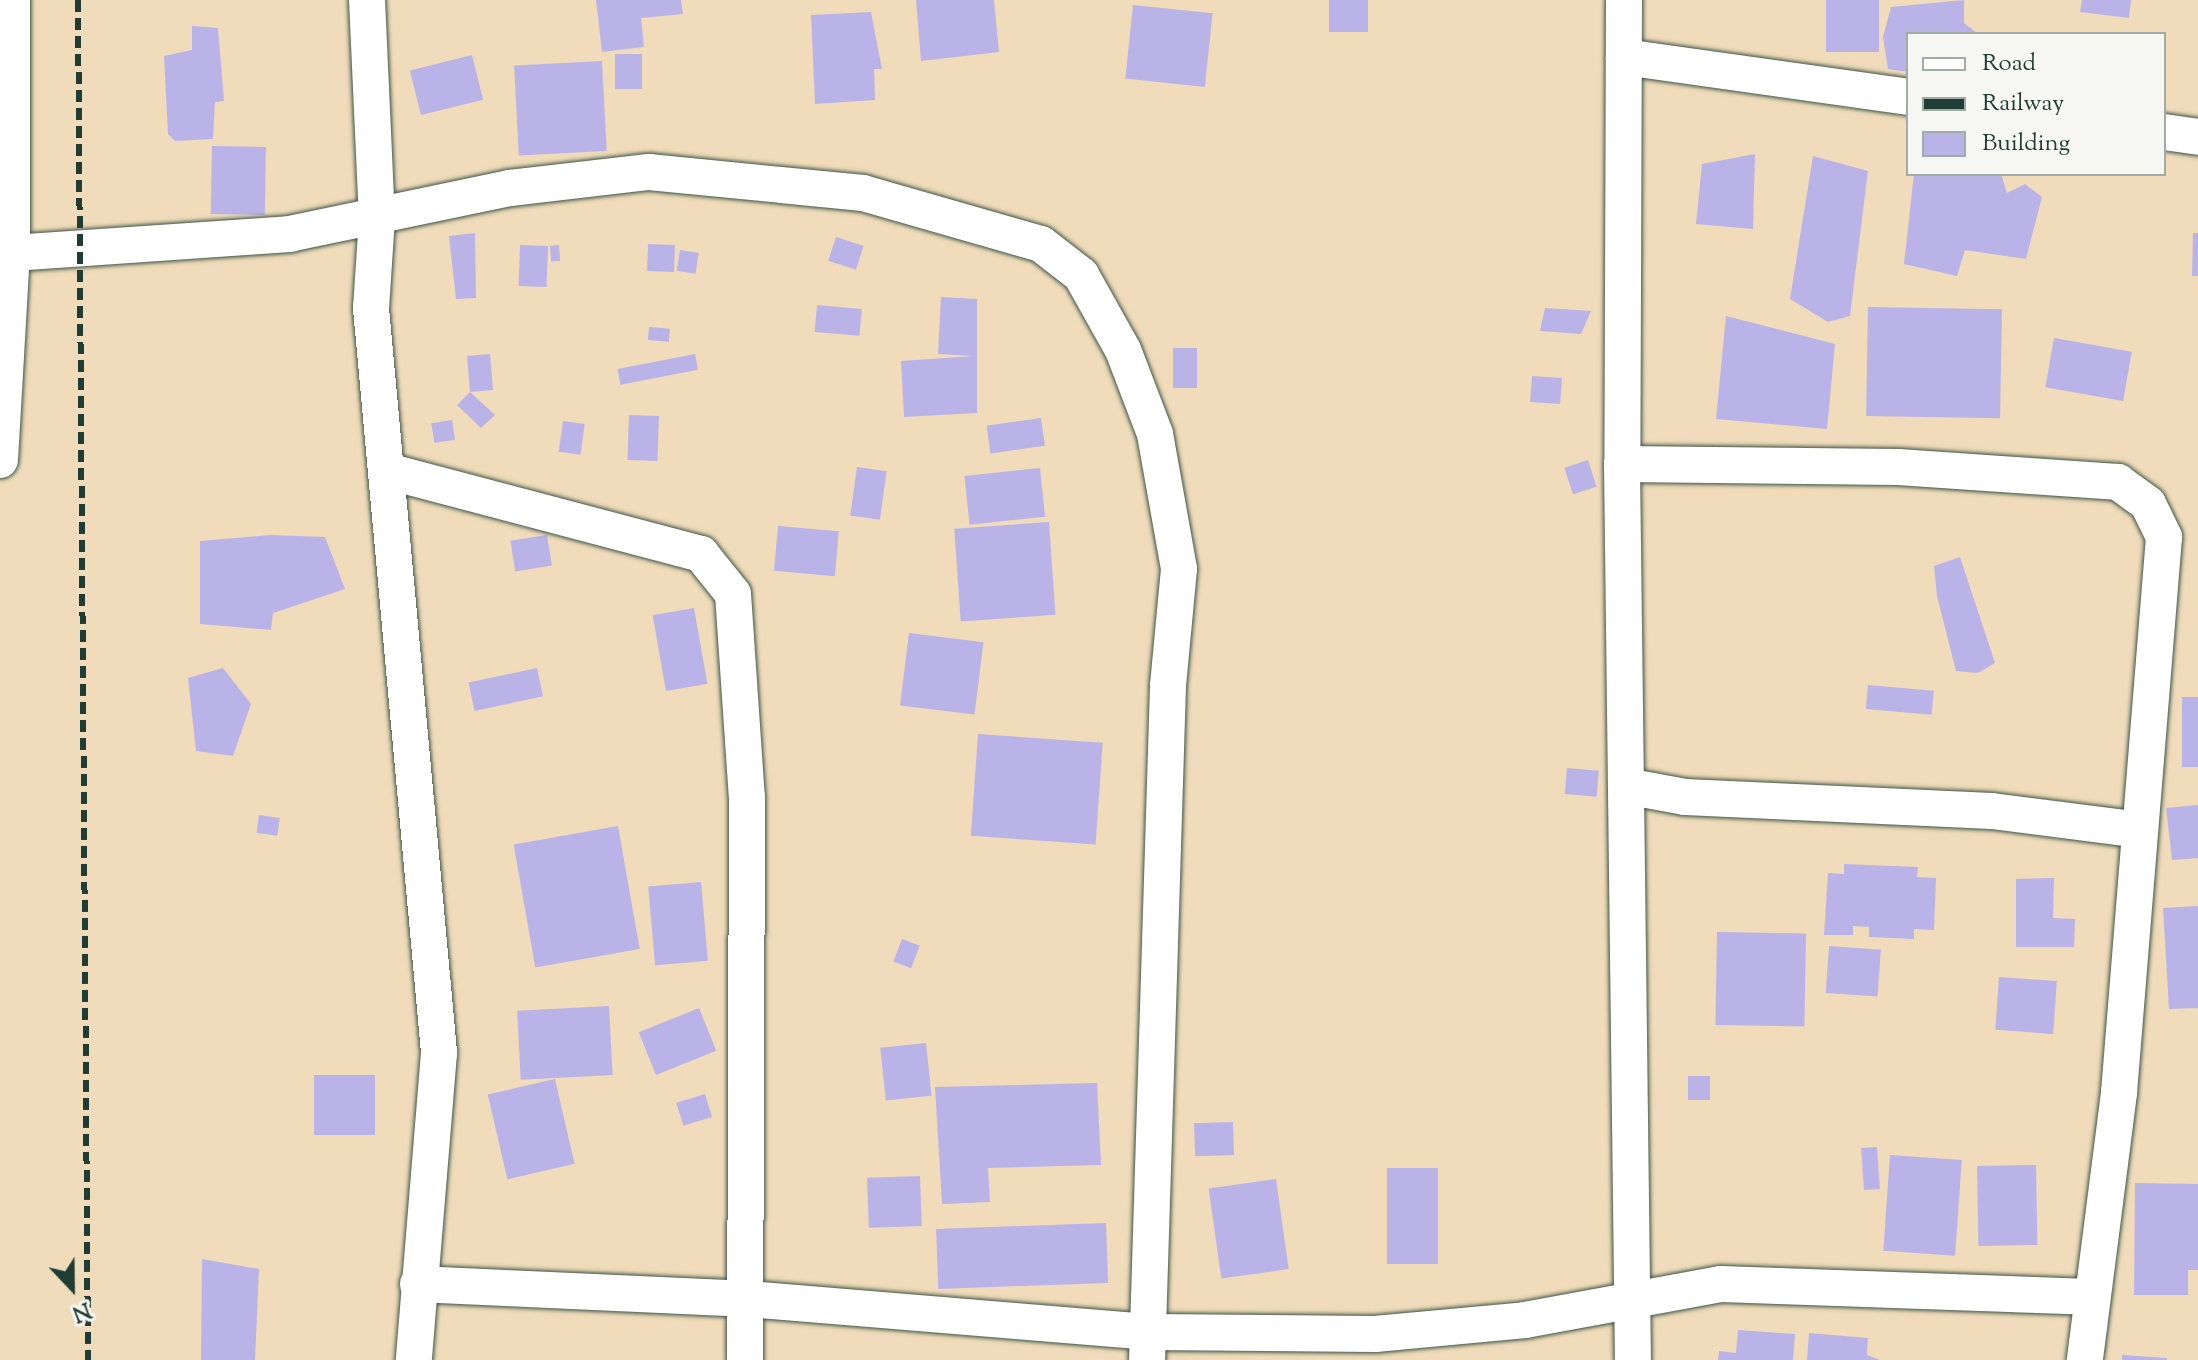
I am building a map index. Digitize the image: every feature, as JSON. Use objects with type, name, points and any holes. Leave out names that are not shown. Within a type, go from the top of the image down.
[{"type":"street","points":[[0,460],[12,253],[12,0]]},
{"type":"street","points":[[367,0],[377,218],[371,308],[439,1053],[414,1360]]},
{"type":"street","points":[[1624,0],[1622,464],[1631,787],[1633,1360]]},
{"type":"street","points":[[1624,57],[1906,97]]},
{"type":"street","points":[[2166,132],[2198,137]]},
{"type":"street","points":[[12,253],[158,248],[377,218],[510,188],[649,172],[863,193],[1041,244],[1081,275],[1123,350],[1155,434],[1179,569],[1168,686],[1147,1346]]},
{"type":"street","points":[[1622,464],[1898,467],[2118,482],[2138,497],[2164,537],[2119,1093],[2090,1297],[2085,1360]]},
{"type":"street","points":[[387,471],[701,554],[733,594],[747,797],[748,1299],[745,1360]]},
{"type":"street","points":[[1631,787],[1685,797],[1976,809],[2140,830]]},
{"type":"street","points":[[418,1284],[748,1299],[1147,1346],[1375,1334],[1525,1320],[1721,1284],[2090,1297]]},
{"type":"building","points":[[596,0],[681,0],[683,14],[641,18],[644,47],[602,52]]},
{"type":"building","points":[[916,0],[994,0],[999,52],[921,61]]},
{"type":"building","points":[[1329,0],[1368,0],[1368,32],[1329,32]]},
{"type":"building","points":[[1826,0],[1879,0],[1879,52],[1826,52]]},
{"type":"building","points":[[1964,0],[1964,23],[1975,32],[1906,32],[1906,72],[1888,69],[1883,37],[1891,7]]},
{"type":"building","points":[[2082,0],[2131,0],[2129,18],[2080,12]]},
{"type":"building","points":[[1133,5],[1213,13],[1205,87],[1125,79]]},
{"type":"building","points":[[871,12],[882,69],[874,69],[875,100],[815,104],[811,15]]},
{"type":"building","points":[[192,26],[218,28],[224,101],[215,102],[213,139],[175,141],[168,134],[164,56],[192,50]]},
{"type":"building","points":[[615,54],[642,54],[642,89],[615,89]]},
{"type":"building","points":[[472,55],[483,100],[421,115],[410,70]]},
{"type":"building","points":[[602,61],[607,151],[519,155],[514,66]]},
{"type":"building","points":[[212,146],[266,147],[265,215],[211,214]]},
{"type":"building","points":[[1755,154],[1753,229],[1696,224],[1702,164]]},
{"type":"building","points":[[1813,156],[1868,171],[1850,316],[1828,322],[1790,299]]},
{"type":"building","points":[[1914,176],[2002,176],[2007,193],[2025,184],[2042,197],[2026,259],[1965,250],[1957,276],[1904,264]]},
{"type":"building","points":[[475,233],[476,298],[456,299],[449,236]]},
{"type":"building","points":[[2193,233],[2198,233],[2198,276],[2192,276]]},
{"type":"building","points":[[836,237],[864,246],[856,270],[828,261]]},
{"type":"building","points":[[648,244],[675,245],[674,272],[647,271]]},
{"type":"building","points":[[520,245],[548,246],[547,287],[519,286]]},
{"type":"building","points":[[559,245],[560,261],[551,262],[550,246]]},
{"type":"building","points":[[680,250],[699,253],[695,274],[677,271]]},
{"type":"building","points":[[941,297],[977,299],[977,413],[904,417],[901,361],[974,356],[938,354]]},
{"type":"building","points":[[817,305],[862,309],[859,336],[815,332]]},
{"type":"building","points":[[1868,307],[2002,309],[2000,418],[1866,416]]},
{"type":"building","points":[[1545,308],[1591,311],[1581,334],[1540,331]]},
{"type":"building","points":[[1726,316],[1835,344],[1827,429],[1716,419]]},
{"type":"building","points":[[649,327],[670,329],[669,342],[648,340]]},
{"type":"building","points":[[2054,338],[2132,352],[2123,401],[2045,387]]},
{"type":"building","points":[[1173,348],[1197,348],[1197,388],[1173,388]]},
{"type":"building","points":[[490,354],[493,390],[470,392],[467,356]]},
{"type":"building","points":[[695,354],[698,370],[621,385],[617,369]]},
{"type":"building","points":[[1532,376],[1562,378],[1560,404],[1530,402]]},
{"type":"building","points":[[470,392],[495,415],[481,428],[457,405]]},
{"type":"building","points":[[629,415],[659,416],[657,461],[627,460]]},
{"type":"building","points":[[1041,418],[1045,446],[990,453],[987,426]]},
{"type":"building","points":[[452,420],[455,440],[434,443],[431,423]]},
{"type":"building","points":[[563,421],[585,424],[580,455],[559,452]]},
{"type":"building","points":[[1588,460],[1597,487],[1573,494],[1564,468]]},
{"type":"building","points":[[857,467],[887,471],[880,520],[850,516]]},
{"type":"building","points":[[1040,468],[1045,517],[970,525],[964,476]]},
{"type":"building","points":[[1049,522],[1055,615],[961,621],[954,529]]},
{"type":"building","points":[[778,526],[839,531],[835,576],[774,571]]},
{"type":"building","points":[[271,535],[325,537],[345,589],[273,613],[271,630],[200,624],[200,541]]},
{"type":"building","points":[[547,535],[552,566],[515,571],[510,541]]},
{"type":"building","points":[[1960,557],[1995,663],[1978,673],[1956,671],[1937,596],[1934,566]]},
{"type":"building","points":[[694,608],[707,684],[666,691],[653,615]]},
{"type":"building","points":[[909,633],[983,642],[975,715],[900,705]]},
{"type":"building","points":[[223,668],[251,704],[233,756],[196,751],[188,678]]},
{"type":"building","points":[[537,668],[543,696],[475,711],[469,683]]},
{"type":"building","points":[[1868,685],[1934,691],[1932,715],[1866,709]]},
{"type":"building","points":[[2182,697],[2198,697],[2198,767],[2182,767]]},
{"type":"building","points":[[978,734],[1103,743],[1096,844],[971,836]]},
{"type":"building","points":[[1567,768],[1599,771],[1597,797],[1565,794]]},
{"type":"building","points":[[2198,805],[2198,858],[2172,860],[2166,808]]},
{"type":"building","points":[[259,815],[280,818],[277,836],[256,833]]},
{"type":"building","points":[[618,826],[640,949],[535,968],[514,844]]},
{"type":"building","points":[[1844,864],[1918,867],[1917,877],[1936,878],[1934,930],[1914,929],[1914,939],[1869,937],[1869,927],[1853,926],[1853,935],[1824,935],[1828,873],[1844,874]]},
{"type":"building","points":[[2054,878],[2053,918],[2075,919],[2074,947],[2016,947],[2016,879]]},
{"type":"building","points":[[701,882],[708,961],[655,965],[648,887]]},
{"type":"building","points":[[2198,906],[2198,1008],[2169,1009],[2163,908]]},
{"type":"building","points":[[1717,932],[1806,934],[1804,1027],[1715,1025]]},
{"type":"building","points":[[902,939],[920,946],[911,968],[893,961]]},
{"type":"building","points":[[1829,946],[1881,950],[1878,997],[1826,993]]},
{"type":"building","points":[[1999,977],[2057,981],[2053,1034],[1995,1030]]},
{"type":"building","points":[[609,1006],[613,1075],[521,1080],[517,1011]]},
{"type":"building","points":[[699,1008],[716,1051],[656,1075],[639,1032]]},
{"type":"building","points":[[926,1043],[932,1096],[886,1101],[880,1048]]},
{"type":"building","points":[[314,1075],[375,1075],[375,1135],[314,1135]]},
{"type":"building","points":[[1688,1076],[1710,1076],[1710,1100],[1688,1100]]},
{"type":"building","points":[[555,1079],[575,1164],[507,1179],[488,1095]]},
{"type":"building","points":[[1097,1083],[1101,1165],[988,1168],[990,1202],[942,1204],[935,1087]]},
{"type":"building","points":[[705,1094],[712,1117],[683,1126],[676,1103]]},
{"type":"building","points":[[1233,1122],[1234,1155],[1195,1156],[1194,1123]]},
{"type":"building","points":[[1877,1147],[1880,1189],[1864,1190],[1861,1148]]},
{"type":"building","points":[[1890,1155],[1962,1160],[1955,1256],[1883,1251]]},
{"type":"building","points":[[2036,1165],[2037,1245],[1978,1246],[1977,1166]]},
{"type":"building","points":[[1387,1168],[1438,1168],[1438,1264],[1387,1264]]},
{"type":"building","points":[[920,1176],[922,1226],[869,1228],[867,1178]]},
{"type":"building","points":[[1276,1179],[1289,1269],[1221,1279],[1209,1188]]},
{"type":"building","points":[[2135,1183],[2198,1184],[2198,1270],[2188,1270],[2188,1295],[2134,1295]]},
{"type":"building","points":[[1106,1223],[1108,1283],[938,1289],[936,1229]]},
{"type":"building","points":[[202,1259],[259,1269],[255,1360],[201,1360]]},
{"type":"building","points":[[1738,1330],[1795,1334],[1793,1360],[1718,1360],[1719,1351],[1736,1353]]},
{"type":"building","points":[[1809,1333],[1868,1338],[1867,1355],[1880,1360],[1807,1360]]},
{"type":"building","points":[[2122,1355],[2167,1358],[2167,1360],[2122,1360]]},
{"type":"railway","points":[[78,0],[88,1360]]}]
